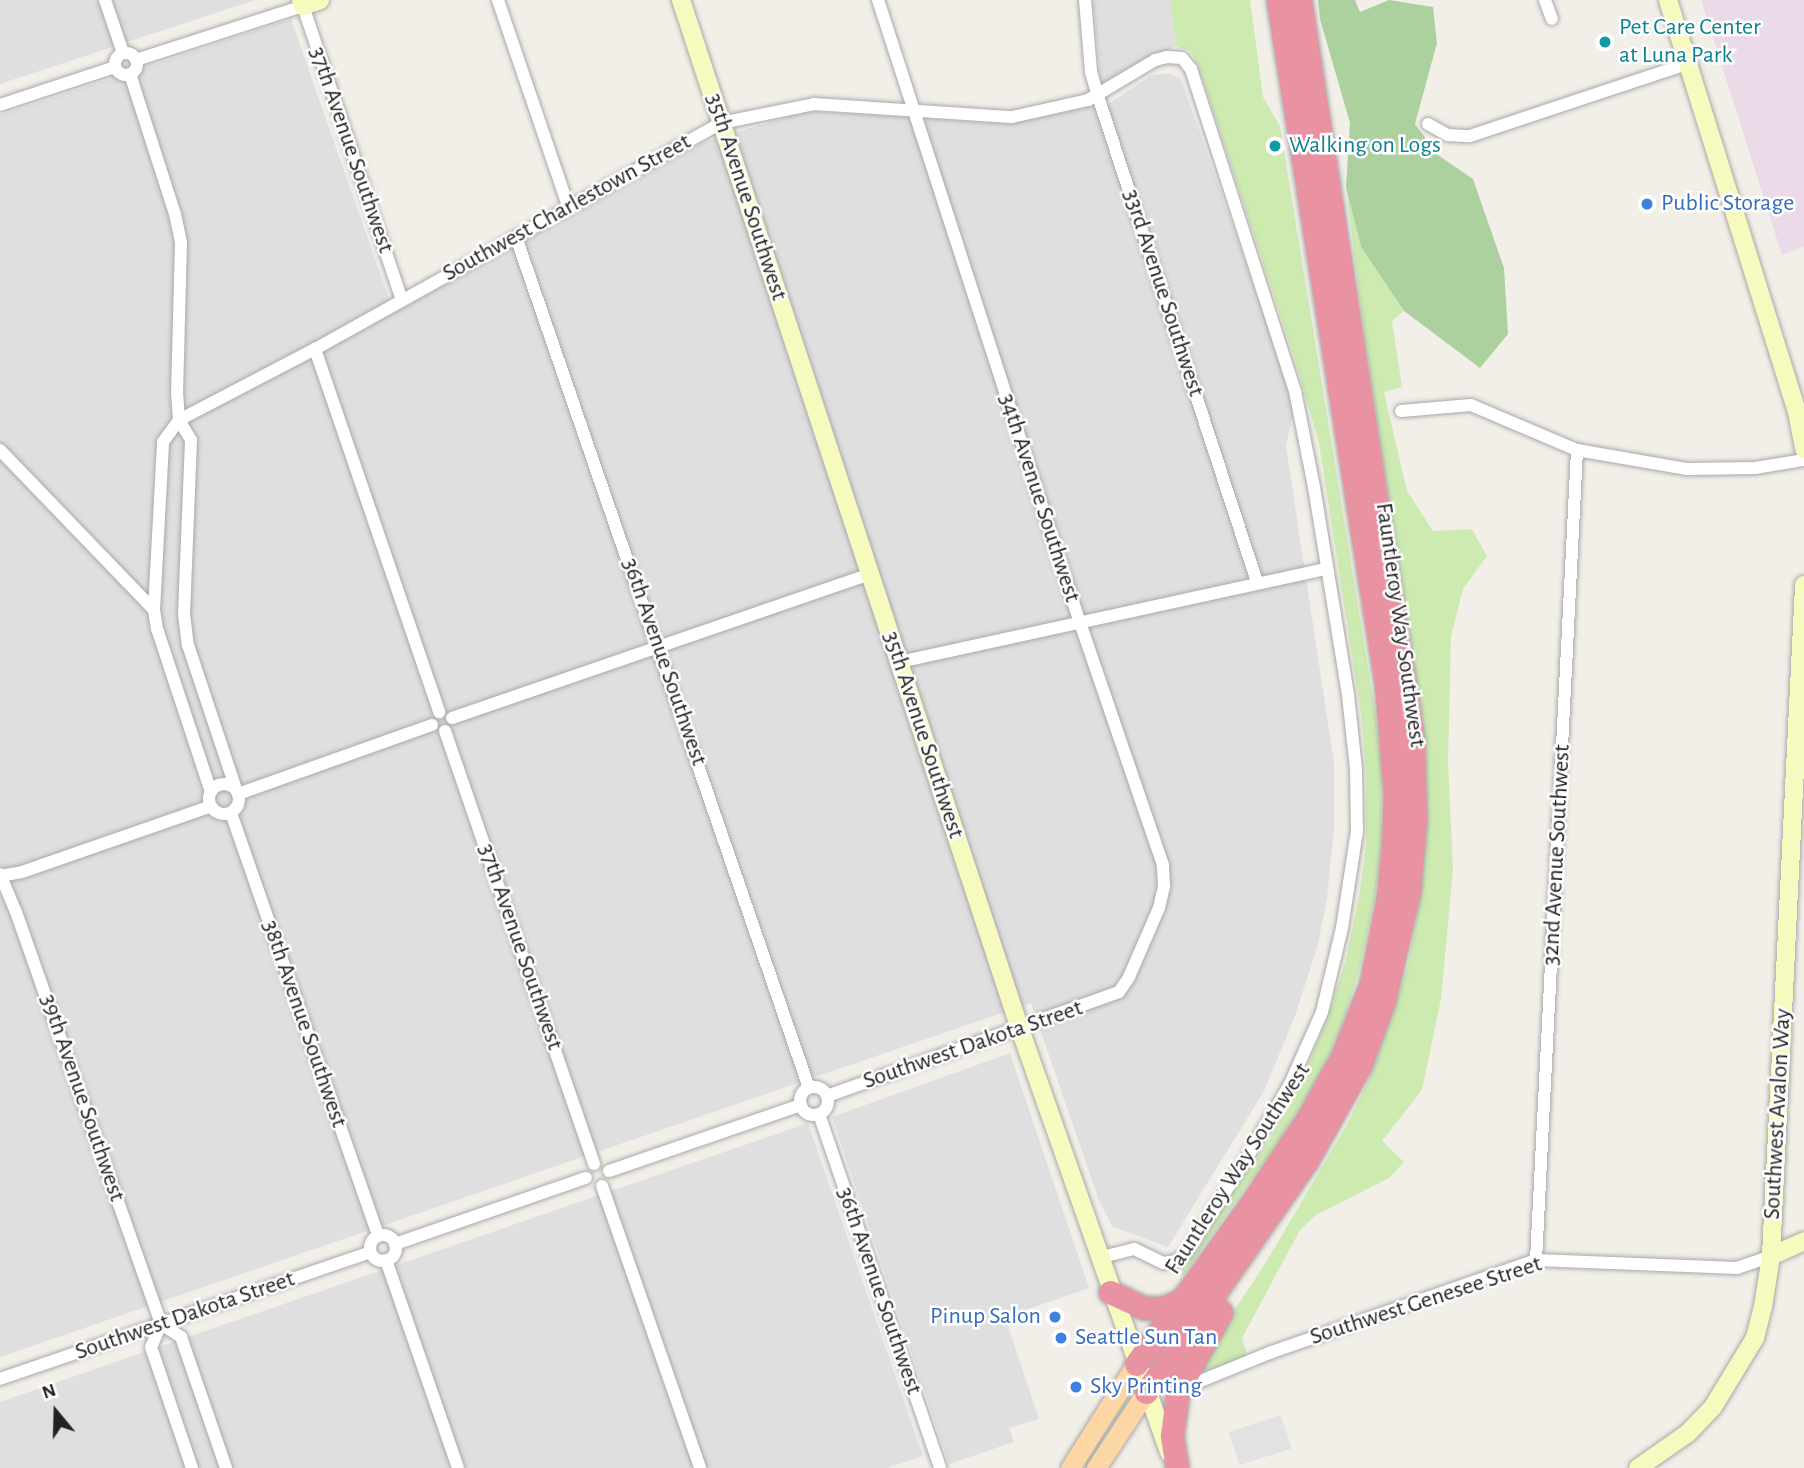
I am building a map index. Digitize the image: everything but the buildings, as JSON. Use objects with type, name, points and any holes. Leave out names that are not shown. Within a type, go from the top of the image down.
[{"type":"highway","name":"Fauntleroy Way Southwest","points":[[1136,1364],[1308,1118],[1342,1057],[1371,984],[1384,919],[1393,845],[1395,794],[1386,683],[1278,0]]},
{"type":"highway","name":"Fauntleroy Way Southwest","points":[[1146,1392],[1307,1160],[1360,1066],[1373,1037],[1394,962],[1409,891],[1415,820],[1411,729],[1300,0]]},
{"type":"highway","points":[[1175,1468],[1172,1435],[1178,1390],[1201,1342],[1236,1288],[1259,1231]]},
{"type":"highway","points":[[1110,1292],[1144,1308],[1163,1308],[1184,1299]]},
{"type":"main road","name":"35th Avenue Southwest","points":[[681,0],[1020,1029],[1110,1292],[1175,1468]]},
{"type":"main road","points":[[1668,0],[1797,412],[1804,449]]},
{"type":"main road","name":"Southwest Avalon Way","points":[[1638,1468],[1691,1430],[1727,1388],[1755,1338],[1771,1256],[1804,585]]},
{"type":"main road","name":"Southwest Genesee Street","points":[[1771,1256],[1804,1241]]},
{"type":"main road","name":"Fauntleroy Way Southwest","points":[[1070,1468],[1136,1364]]},
{"type":"main road","name":"Fauntleroy Way Southwest","points":[[1096,1468],[1146,1392]]},
{"type":"street","points":[[105,0],[123,53]]},
{"type":"street","points":[[498,0],[569,208]]},
{"type":"street","name":"34th Avenue Southwest","points":[[878,0],[1080,623],[1163,865],[1164,886],[1159,908],[1129,977],[1119,992]]},
{"type":"street","name":"33rd Avenue Southwest","points":[[1085,0],[1091,72],[1098,96],[1257,582]]},
{"type":"street","points":[[1545,0],[1552,19]]},
{"type":"street","points":[[136,60],[308,2]]},
{"type":"street","name":"37th Avenue Southwest","points":[[308,2],[402,300]]},
{"type":"street","points":[[123,53],[131,54],[136,60],[136,69],[130,74],[121,74],[115,67],[116,59],[123,53]]},
{"type":"street","name":"Southwest Charlestown Street","points":[[179,420],[315,349],[721,123],[814,104],[1012,117],[1098,96],[1155,60],[1167,57],[1182,58]]},
{"type":"street","name":"Fauntleroy Way Southwest","points":[[1099,1258],[1134,1250],[1155,1261],[1170,1263],[1187,1252],[1290,1084],[1322,1013],[1342,928],[1357,831],[1356,769],[1348,695],[1296,391],[1191,69],[1182,58]]},
{"type":"street","points":[[1428,124],[1448,135],[1470,136],[1687,64]]},
{"type":"street","points":[[0,105],[115,67]]},
{"type":"street","points":[[130,74],[175,214],[181,242],[177,391],[179,420],[191,440],[184,614],[188,645],[237,791],[239,803],[231,813],[219,813],[211,806],[211,792],[153,610],[163,442],[179,420]]},
{"type":"street","name":"36th Avenue Southwest","points":[[516,237],[810,1088]]},
{"type":"street","points":[[315,349],[439,712]]},
{"type":"street","points":[[1401,411],[1471,405],[1577,450],[1687,469],[1755,468],[1804,460]]},
{"type":"street","points":[[0,450],[153,610]]},
{"type":"street","name":"32nd Avenue Southwest","points":[[1536,1260],[1577,450]]},
{"type":"street","points":[[899,662],[1257,582],[1327,569]]},
{"type":"street","points":[[452,718],[870,574]]},
{"type":"street","points":[[439,712],[449,713],[452,718],[451,726],[445,731],[437,731],[432,724],[433,716],[439,712]]},
{"type":"street","points":[[211,792],[222,784],[237,791],[432,724]]},
{"type":"street","name":"37th Avenue Southwest","points":[[445,731],[594,1164]]},
{"type":"street","points":[[0,875],[22,872],[211,806]]},
{"type":"street","name":"38th Avenue Southwest","points":[[231,813],[378,1236]]},
{"type":"street","name":"39th Avenue Southwest","points":[[0,875],[16,912],[161,1324],[181,1337],[226,1468]]},
{"type":"street","name":"Southwest Dakota Street","points":[[827,1097],[1119,992]]},
{"type":"street","points":[[810,1088],[821,1090],[827,1097],[827,1106],[819,1114],[808,1114],[801,1105],[802,1095],[810,1088]]},
{"type":"street","points":[[609,1171],[801,1105]]},
{"type":"street","name":"36th Avenue Southwest","points":[[819,1114],[940,1468]]},
{"type":"street","points":[[594,1164],[603,1164],[609,1171],[609,1180],[602,1186],[594,1186],[586,1178],[589,1167],[594,1164]]},
{"type":"street","points":[[396,1244],[586,1178]]},
{"type":"street","points":[[602,1186],[700,1468]]},
{"type":"street","points":[[378,1236],[389,1236],[396,1244],[395,1254],[386,1260],[379,1260],[370,1252],[371,1242],[378,1236]]},
{"type":"street","name":"Southwest Dakota Street","points":[[0,1380],[370,1252]]},
{"type":"street","name":"Southwest Genesee Street","points":[[1178,1390],[1269,1353],[1536,1260],[1737,1268],[1771,1256]]},
{"type":"street","points":[[386,1260],[458,1468]]},
{"type":"street","points":[[161,1324],[151,1347],[192,1468]]},
{"type":"shaded area","points":[[0,0],[255,0],[0,84]]},
{"type":"shaded area","points":[[1093,0],[1170,0],[1176,46],[1101,85]]},
{"type":"shaded area","points":[[1701,0],[1804,0],[1804,247],[1782,255]]},
{"type":"shaded area","points":[[291,19],[394,313],[707,141],[808,111],[1009,124],[1110,103],[1152,75],[1169,73],[1181,79],[1282,366],[1294,409],[1286,446],[1334,763],[1334,830],[1327,898],[1318,944],[1295,1016],[1264,1091],[1168,1247],[1113,1227],[1099,1201],[1031,1003],[0,1357],[0,115]]},
{"type":"shaded area","points":[[1010,1053],[1089,1288],[1005,1317],[1039,1419],[1009,1428],[1014,1442],[949,1464],[832,1117]]},
{"type":"shaded area","points":[[808,1123],[923,1456],[887,1468],[0,1468],[0,1402]]},
{"type":"shaded area","points":[[1281,1415],[1292,1448],[1240,1465],[1229,1432]]},
{"type":"green space","points":[[1170,0],[1250,0],[1263,97],[1280,126],[1375,710],[1382,772],[1381,846],[1375,897],[1360,968],[1342,1025],[1320,1074],[1278,1142],[1183,1276],[1181,1271],[1271,1137],[1307,1067],[1327,1019],[1345,963],[1359,897],[1366,845],[1366,771],[1361,713],[1319,444],[1298,369],[1199,68],[1190,51],[1176,46]]},
{"type":"green space","points":[[1318,0],[1355,0],[1360,12],[1389,0],[1433,7],[1437,43],[1415,124],[1438,155],[1473,179],[1504,268],[1508,334],[1480,368],[1404,311],[1361,247],[1346,187],[1350,123],[1320,19]]},
{"type":"green space","points":[[1346,187],[1361,247],[1404,311],[1392,321],[1402,387],[1384,392],[1407,491],[1433,531],[1472,529],[1487,556],[1463,589],[1451,637],[1448,763],[1453,869],[1441,999],[1422,1090],[1382,1141],[1404,1162],[1389,1178],[1316,1215],[1300,1230],[1242,1338],[1248,1357],[1192,1375],[1268,1259],[1349,1121],[1372,1073],[1408,965],[1421,892],[1427,821],[1425,740],[1365,339]]},
{"type":"place","name":"Pet Care Center at Luna Park","points":[[1605,42]]},
{"type":"place","name":"Walking on Logs","points":[[1275,146]]},
{"type":"place","name":"Public Storage","points":[[1647,204]]},
{"type":"place","name":"Pinup Salon","points":[[1055,1317]]},
{"type":"place","name":"Seattle Sun Tan","points":[[1061,1338]]},
{"type":"place","name":"Sky Printing","points":[[1076,1387]]}]
